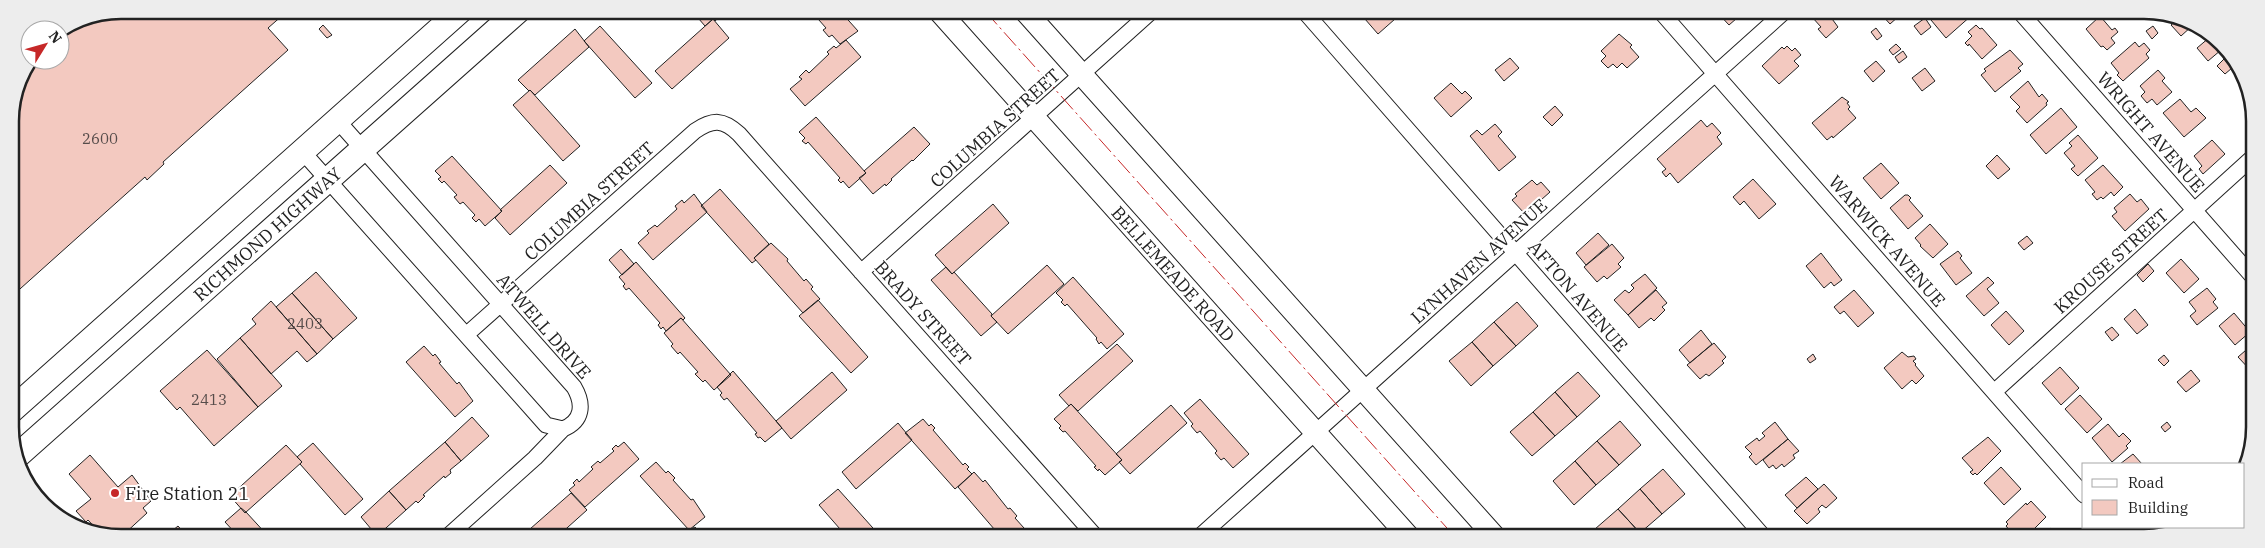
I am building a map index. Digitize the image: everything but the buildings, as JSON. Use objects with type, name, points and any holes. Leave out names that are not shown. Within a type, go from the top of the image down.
[{"type":"main road","points":[[19,404],[451,19]]},
{"type":"main road","name":"RICHMOND HIGHWAY","points":[[22,452],[509,19]]},
{"type":"main road","name":"BELLEMEADE ROAD","points":[[946,19],[1402,529]]},
{"type":"main road","points":[[1032,19],[1487,529]]},
{"type":"street","name":"COLUMBIA STREET","points":[[861,272],[1143,19]]},
{"type":"street","name":"AFTON AVENUE","points":[[1311,19],[1757,529]]},
{"type":"street","name":"WARWICK AVENUE","points":[[1667,19],[2082,493]]},
{"type":"street","name":"LYNHAVEN AVENUE","points":[[1208,529],[1776,19]]},
{"type":"street","name":"WRIGHT AVENUE","points":[[2026,19],[2246,269]]},
{"type":"street","name":"ATWELL DRIVE","points":[[338,120],[574,387],[579,395],[580,415],[573,423],[563,429]]},
{"type":"street","name":"COLUMBIA STREET","points":[[466,335],[695,131],[706,124],[718,121]]},
{"type":"street","name":"BRADY STREET","points":[[718,121],[729,125],[739,134],[1089,529]]},
{"type":"street","points":[[302,151],[546,424],[563,429],[535,458],[456,529]]},
{"type":"street","name":"KROUSE STREET","points":[[1994,392],[2246,164]]},
{"type":"power","points":[[992,19],[1448,529]]},
{"type":"place","name":"Fire Station 21","points":[[115,493]]}]
